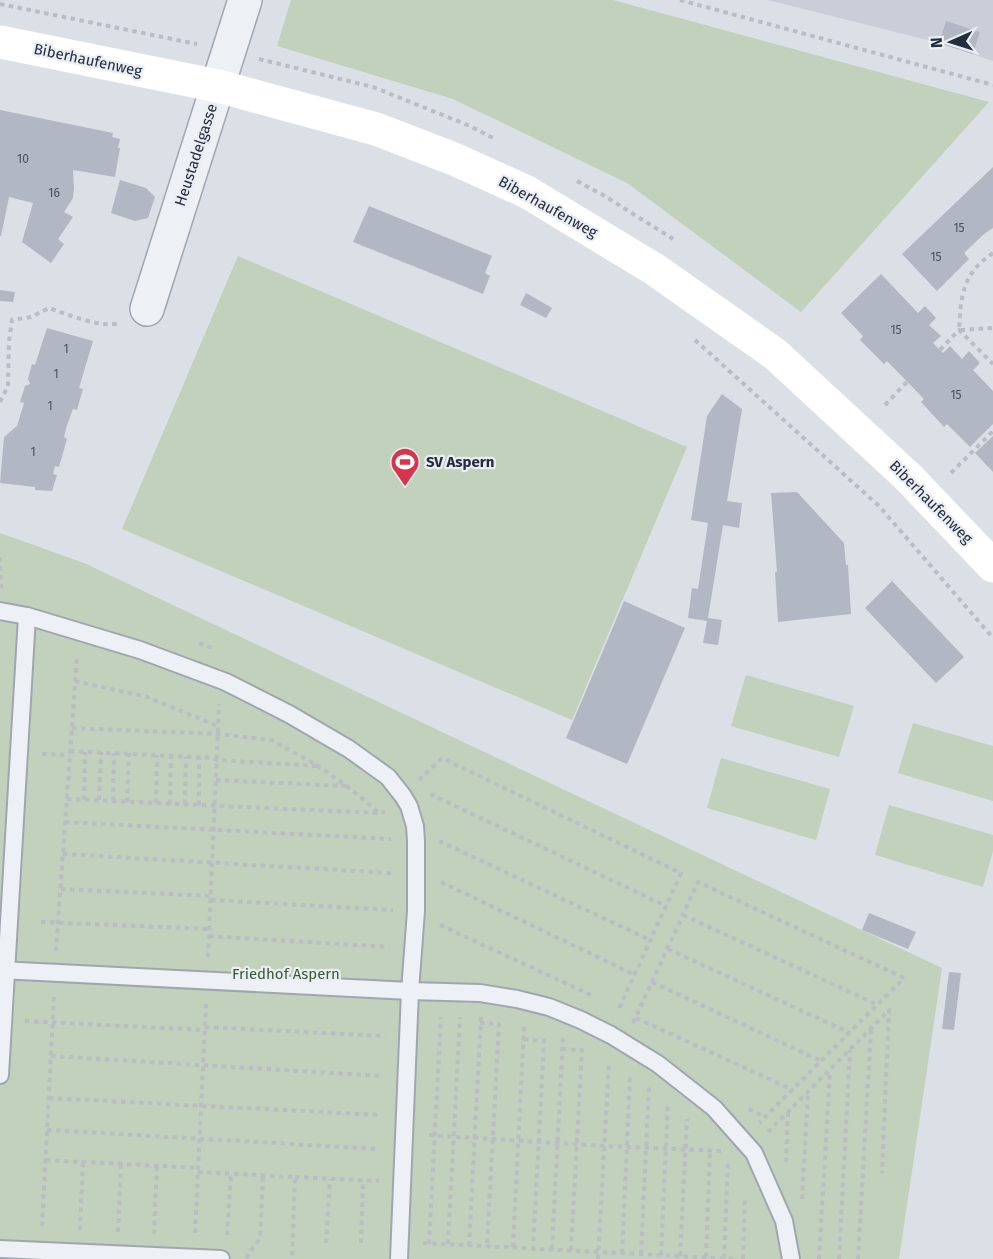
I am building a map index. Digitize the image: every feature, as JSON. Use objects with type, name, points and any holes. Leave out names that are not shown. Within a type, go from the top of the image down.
[{"type":"main road","name":"Biberhaufenweg","points":[[0,42],[218,86],[376,129],[454,159],[527,192],[654,269],[775,354],[908,477],[993,566]]},
{"type":"street","name":"Heustadelgasse","points":[[147,309],[245,0]]},
{"type":"lane","points":[[0,611],[27,616],[140,651],[226,682],[289,714],[349,749],[388,777],[406,801],[415,826],[416,917],[410,991],[399,1250]]},
{"type":"lane","points":[[0,1075],[4,1020],[3,970],[27,616]]},
{"type":"lane","points":[[3,970],[482,994],[549,1007],[581,1020],[650,1059],[714,1108],[754,1153],[784,1221],[790,1253]]},
{"type":"lane","points":[[0,1249],[221,1259]]},
{"type":"path","points":[[680,0],[993,85]]},
{"type":"path","points":[[0,4],[191,43]]},
{"type":"path","points":[[940,350],[959,330],[963,291],[970,275],[981,261],[993,253]]},
{"type":"path","points":[[0,402],[8,386],[12,320],[31,317],[49,308],[93,322],[113,325],[147,309]]},
{"type":"path","points":[[959,330],[993,328]]},
{"type":"path","points":[[959,330],[993,364]]},
{"type":"path","points":[[692,338],[879,506],[993,638]]},
{"type":"path","points":[[885,405],[908,382]]},
{"type":"path","points":[[951,473],[993,431]]},
{"type":"path","points":[[41,1251],[52,1022],[78,633]]},
{"type":"path","points":[[75,681],[147,697],[218,726]]},
{"type":"path","points":[[72,728],[218,734],[272,740],[320,766],[379,813]]},
{"type":"path","points":[[70,751],[320,766]]},
{"type":"path","points":[[84,800],[85,752]]},
{"type":"path","points":[[99,800],[101,752]]},
{"type":"path","points":[[113,801],[114,753]]},
{"type":"path","points":[[127,802],[129,753]]},
{"type":"path","points":[[156,803],[157,755]]},
{"type":"path","points":[[170,804],[171,756]]},
{"type":"path","points":[[185,804],[186,757]]},
{"type":"path","points":[[199,757],[199,805]]},
{"type":"path","points":[[67,799],[379,813],[406,801],[442,758],[681,873],[619,1009],[614,1037],[604,1146],[598,1259]]},
{"type":"path","points":[[216,780],[347,786]]},
{"type":"path","points":[[424,792],[666,906]]},
{"type":"path","points":[[65,822],[416,841]]},
{"type":"path","points":[[436,839],[650,940]]},
{"type":"path","points":[[63,854],[416,875]]},
{"type":"path","points":[[441,882],[635,975]]},
{"type":"path","points":[[614,1037],[636,1018],[698,882],[904,978],[793,1090],[746,1145],[743,1259]]},
{"type":"path","points":[[61,889],[211,898],[416,917],[438,924],[600,999]]},
{"type":"path","points":[[683,915],[878,1005]]},
{"type":"path","points":[[41,921],[210,929]]},
{"type":"path","points":[[209,936],[414,948]]},
{"type":"path","points":[[667,949],[850,1033]]},
{"type":"path","points":[[652,982],[821,1061]]},
{"type":"path","points":[[429,1244],[443,992]]},
{"type":"path","points":[[469,1246],[482,994]]},
{"type":"path","points":[[513,1247],[526,1001]]},
{"type":"path","points":[[610,1004],[619,1009]]},
{"type":"path","points":[[746,1145],[788,1112],[889,1010],[882,1173]]},
{"type":"path","points":[[448,1245],[460,1013]]},
{"type":"path","points":[[552,1249],[564,1013]]},
{"type":"path","points":[[636,1018],[793,1090]]},
{"type":"path","points":[[4,1020],[408,1037]]},
{"type":"path","points":[[480,1023],[499,1024],[487,1246]]},
{"type":"path","points":[[858,1259],[872,1028]]},
{"type":"path","points":[[524,1039],[544,1041],[533,1249]]},
{"type":"path","points":[[562,1049],[582,1050],[571,1250]]},
{"type":"path","points":[[840,1259],[850,1050]]},
{"type":"path","points":[[51,1056],[406,1077]]},
{"type":"path","points":[[641,1254],[650,1059]]},
{"type":"path","points":[[819,1259],[830,1070]]},
{"type":"path","points":[[622,1253],[630,1077]]},
{"type":"path","points":[[680,1256],[688,1088]]},
{"type":"path","points":[[790,1253],[800,1239],[808,1092]]},
{"type":"path","points":[[49,1098],[404,1125],[435,1135],[729,1152],[724,1258]]},
{"type":"path","points":[[661,1255],[668,1099]]},
{"type":"path","points":[[772,1194],[786,1186],[788,1112]]},
{"type":"path","points":[[47,1130],[404,1151]]},
{"type":"path","points":[[706,1257],[710,1151]]},
{"type":"path","points":[[46,1160],[157,1166],[263,1176],[402,1182]]},
{"type":"path","points":[[79,1253],[83,1162]]},
{"type":"path","points":[[117,1254],[121,1164]]},
{"type":"path","points":[[153,1256],[157,1166]]},
{"type":"path","points":[[194,1258],[226,1236],[231,1174]]},
{"type":"path","points":[[245,1259],[260,1238],[263,1176]]},
{"type":"path","points":[[292,1259],[295,1177]]},
{"type":"path","points":[[326,1243],[330,1179]]},
{"type":"path","points":[[361,1243],[363,1180]]},
{"type":"path","points":[[399,1250],[429,1244],[736,1259]]},
{"type":"shaded area","points":[[768,0],[993,0],[993,61],[939,43]]},
{"type":"green space","points":[[291,0],[613,0],[989,102],[801,312],[627,183],[453,99],[277,46]]},
{"type":"green space","name":"SV Aspern","points":[[238,256],[687,447],[572,720],[122,529]]},
{"type":"green space","name":"Friedhof Aspern","points":[[0,533],[84,563],[942,968],[899,1259],[0,1259]]},
{"type":"green space","points":[[746,675],[854,706],[839,757],[731,726]]},
{"type":"green space","points":[[913,723],[993,746],[993,801],[898,773]]},
{"type":"green space","points":[[721,758],[830,789],[816,840],[707,808]]},
{"type":"green space","points":[[889,805],[993,835],[993,851],[983,887],[875,855]]},
{"type":"building","points":[[946,21],[980,32],[973,54],[939,43]]},
{"type":"building","points":[[0,110],[113,133],[112,137],[120,139],[115,177],[73,170],[73,198],[64,212],[73,217],[58,239],[64,244],[51,263],[22,242],[33,203],[9,197],[0,236]]},
{"type":"building","points":[[993,167],[993,228],[964,253],[969,259],[937,291],[902,254]]},
{"type":"building","points":[[120,180],[146,188],[155,197],[148,218],[135,221],[111,213]]},
{"type":"building","points":[[369,206],[492,256],[485,273],[490,276],[483,294],[353,242]]},
{"type":"building","points":[[881,274],[918,313],[925,306],[936,318],[929,325],[941,336],[933,343],[943,353],[950,346],[962,359],[969,351],[980,363],[973,370],[993,391],[993,424],[970,447],[947,424],[944,427],[921,402],[924,399],[887,361],[884,364],[860,340],[863,336],[841,313]]},
{"type":"building","points":[[0,290],[15,292],[13,302],[0,301]]},
{"type":"building","points":[[526,293],[552,308],[546,318],[520,305]]},
{"type":"building","points":[[47,328],[93,341],[79,388],[83,389],[77,410],[73,409],[67,425],[64,437],[67,439],[59,467],[55,466],[53,474],[57,475],[52,491],[0,483],[4,437],[17,426],[24,403],[20,402],[25,386],[30,384],[28,379],[32,364],[35,365]]},
{"type":"building","points":[[722,394],[742,409],[727,501],[742,503],[739,528],[723,525],[708,618],[722,620],[718,645],[703,643],[707,621],[688,618],[692,588],[698,589],[708,523],[691,520],[707,416]]},
{"type":"building","points":[[993,436],[993,472],[975,453]]},
{"type":"building","points":[[797,492],[844,543],[846,565],[848,565],[851,614],[778,622],[771,493]]},
{"type":"building","points":[[892,581],[964,657],[936,683],[865,608]]},
{"type":"building","points":[[624,601],[685,628],[627,764],[566,738]]},
{"type":"building","points":[[869,913],[916,932],[908,949],[862,930]]},
{"type":"building","points":[[949,972],[961,973],[954,1030],[942,1029]]},
{"type":"place","name":"SV Aspern","points":[[405,488]]}]
